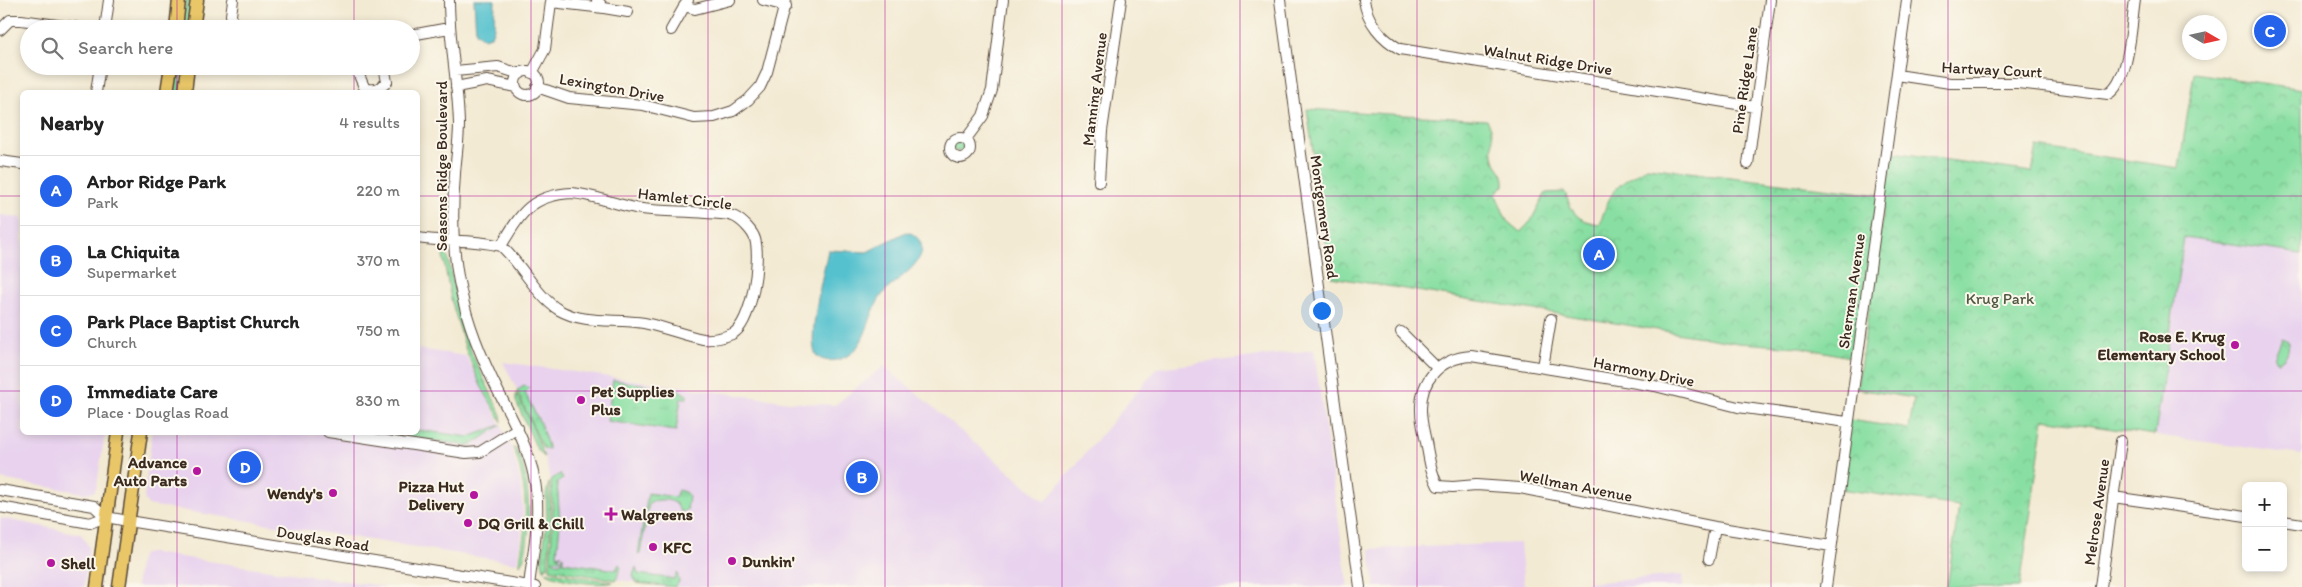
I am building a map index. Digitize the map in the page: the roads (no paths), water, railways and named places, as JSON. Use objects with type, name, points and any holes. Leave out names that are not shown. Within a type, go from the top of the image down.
[{"type":"main road","points":[[177,20],[180,0]]},
{"type":"main road","points":[[194,20],[197,0]]},
{"type":"main road","points":[[167,90],[170,75]]},
{"type":"main road","points":[[185,90],[187,75]]},
{"type":"main road","points":[[97,587],[118,435]]},
{"type":"main road","points":[[119,587],[141,435]]},
{"type":"street","points":[[106,20],[109,0]]},
{"type":"street","points":[[232,20],[233,0]]},
{"type":"street","name":"Seasons Ridge Boulevard","points":[[449,0],[449,28],[455,71],[459,126],[454,176],[454,239],[460,289],[470,326],[499,392],[518,428],[534,477],[538,514],[532,586]]},
{"type":"street","points":[[671,30],[686,3],[695,9],[730,0]]},
{"type":"street","points":[[763,0],[786,3]]},
{"type":"street","points":[[966,140],[983,116],[992,90],[1003,0]]},
{"type":"street","name":"Manning Avenue","points":[[1099,182],[1102,131],[1121,0]]},
{"type":"street","name":"Montgomery Road","points":[[1280,0],[1360,587]]},
{"type":"street","name":"Walnut Ridge Drive","points":[[1364,0],[1369,18],[1376,29],[1390,43],[1400,49],[1755,108]]},
{"type":"street","name":"Pine Ridge Lane","points":[[1748,164],[1770,0]]},
{"type":"street","name":"Sherman Avenue","points":[[1826,587],[1847,422],[1907,0]]},
{"type":"street","name":"Hartway Court","points":[[1897,75],[1961,84],[2034,84],[2096,94],[2108,94],[2115,90],[2123,72],[2135,0]]},
{"type":"street","points":[[516,87],[516,80],[520,74],[525,72],[532,73],[544,49],[552,1],[600,4],[628,12]]},
{"type":"street","name":"Lexington Drive","points":[[537,88],[569,98],[643,105],[694,118],[714,117],[741,105],[760,87],[767,72],[786,3]]},
{"type":"street","points":[[0,30],[10,20],[20,20]]},
{"type":"street","points":[[420,33],[449,28]]},
{"type":"street","points":[[455,71],[492,67],[510,69],[520,74]]},
{"type":"street","name":"Lexington Drive","points":[[456,86],[487,81],[516,87],[520,92],[527,95],[533,93],[537,88],[538,80],[532,73]]},
{"type":"street","points":[[96,90],[99,75]]},
{"type":"street","points":[[359,75],[365,89],[374,90],[380,89],[387,82],[386,75]]},
{"type":"street","points":[[0,160],[20,164]]},
{"type":"street","name":"Hamlet Circle","points":[[554,194],[590,194],[640,209],[735,217],[747,226],[755,238],[757,257],[750,308],[744,323],[734,333],[719,339],[703,339],[642,323],[577,317],[560,310],[550,303],[515,258],[501,246],[518,217],[535,201],[554,194]]},
{"type":"street","points":[[420,238],[440,241],[454,239],[480,241],[501,246]]},
{"type":"street","points":[[1543,367],[1550,320]]},
{"type":"street","points":[[1400,332],[1437,368]]},
{"type":"street","name":"Harmony Drive","points":[[1437,368],[1459,356],[1471,356],[1655,386],[1738,407],[1847,422]]},
{"type":"street","name":"Wellman Avenue","points":[[1437,368],[1428,378],[1423,390],[1421,412],[1431,473],[1438,486],[1476,485],[1520,488],[1714,527],[1830,546]]},
{"type":"street","points":[[348,435],[466,453],[480,452],[518,428]]},
{"type":"street","name":"Melrose Avenue","points":[[2101,587],[2121,441]]},
{"type":"street","name":"Douglas Road","points":[[0,490],[94,506],[106,517]]},
{"type":"street","points":[[2113,497],[2242,515]]},
{"type":"street","name":"Douglas Road","points":[[0,507],[90,523],[106,517],[532,586]]},
{"type":"street","points":[[2287,522],[2302,524]]},
{"type":"street","points":[[1709,559],[1714,527]]},
{"type":"water","points":[[474,0],[495,0],[494,27],[491,36],[483,38],[476,32]]},
{"type":"water","points":[[906,232],[919,240],[922,248],[920,256],[915,264],[880,298],[860,343],[854,351],[836,360],[818,357],[814,350],[814,323],[828,250],[867,252]]},
{"type":"place","name":"Park Place Baptist Church","points":[[2270,31]]},
{"type":"place","name":"Arbor Ridge Park","points":[[1599,254]]},
{"type":"place","name":"Rose E. Krug Elementary School","points":[[2235,345]]},
{"type":"place","name":"Pet Supplies Plus","points":[[581,400]]},
{"type":"place","name":"Immediate Care","points":[[245,467]]},
{"type":"place","name":"Advance Auto Parts","points":[[197,471]]},
{"type":"place","name":"La Chiquita","points":[[862,477]]},
{"type":"place","name":"Wendy's","points":[[333,493]]},
{"type":"place","name":"Pizza Hut Delivery","points":[[474,495]]},
{"type":"place","name":"Walgreens","points":[[611,514]]},
{"type":"place","name":"DQ Grill & Chill","points":[[468,523]]},
{"type":"place","name":"KFC","points":[[653,547]]},
{"type":"place","name":"Dunkin'","points":[[732,561]]},
{"type":"place","name":"Shell","points":[[51,563]]},
{"type":"park label","name":"Krug Park","points":[[2000,298]]}]
